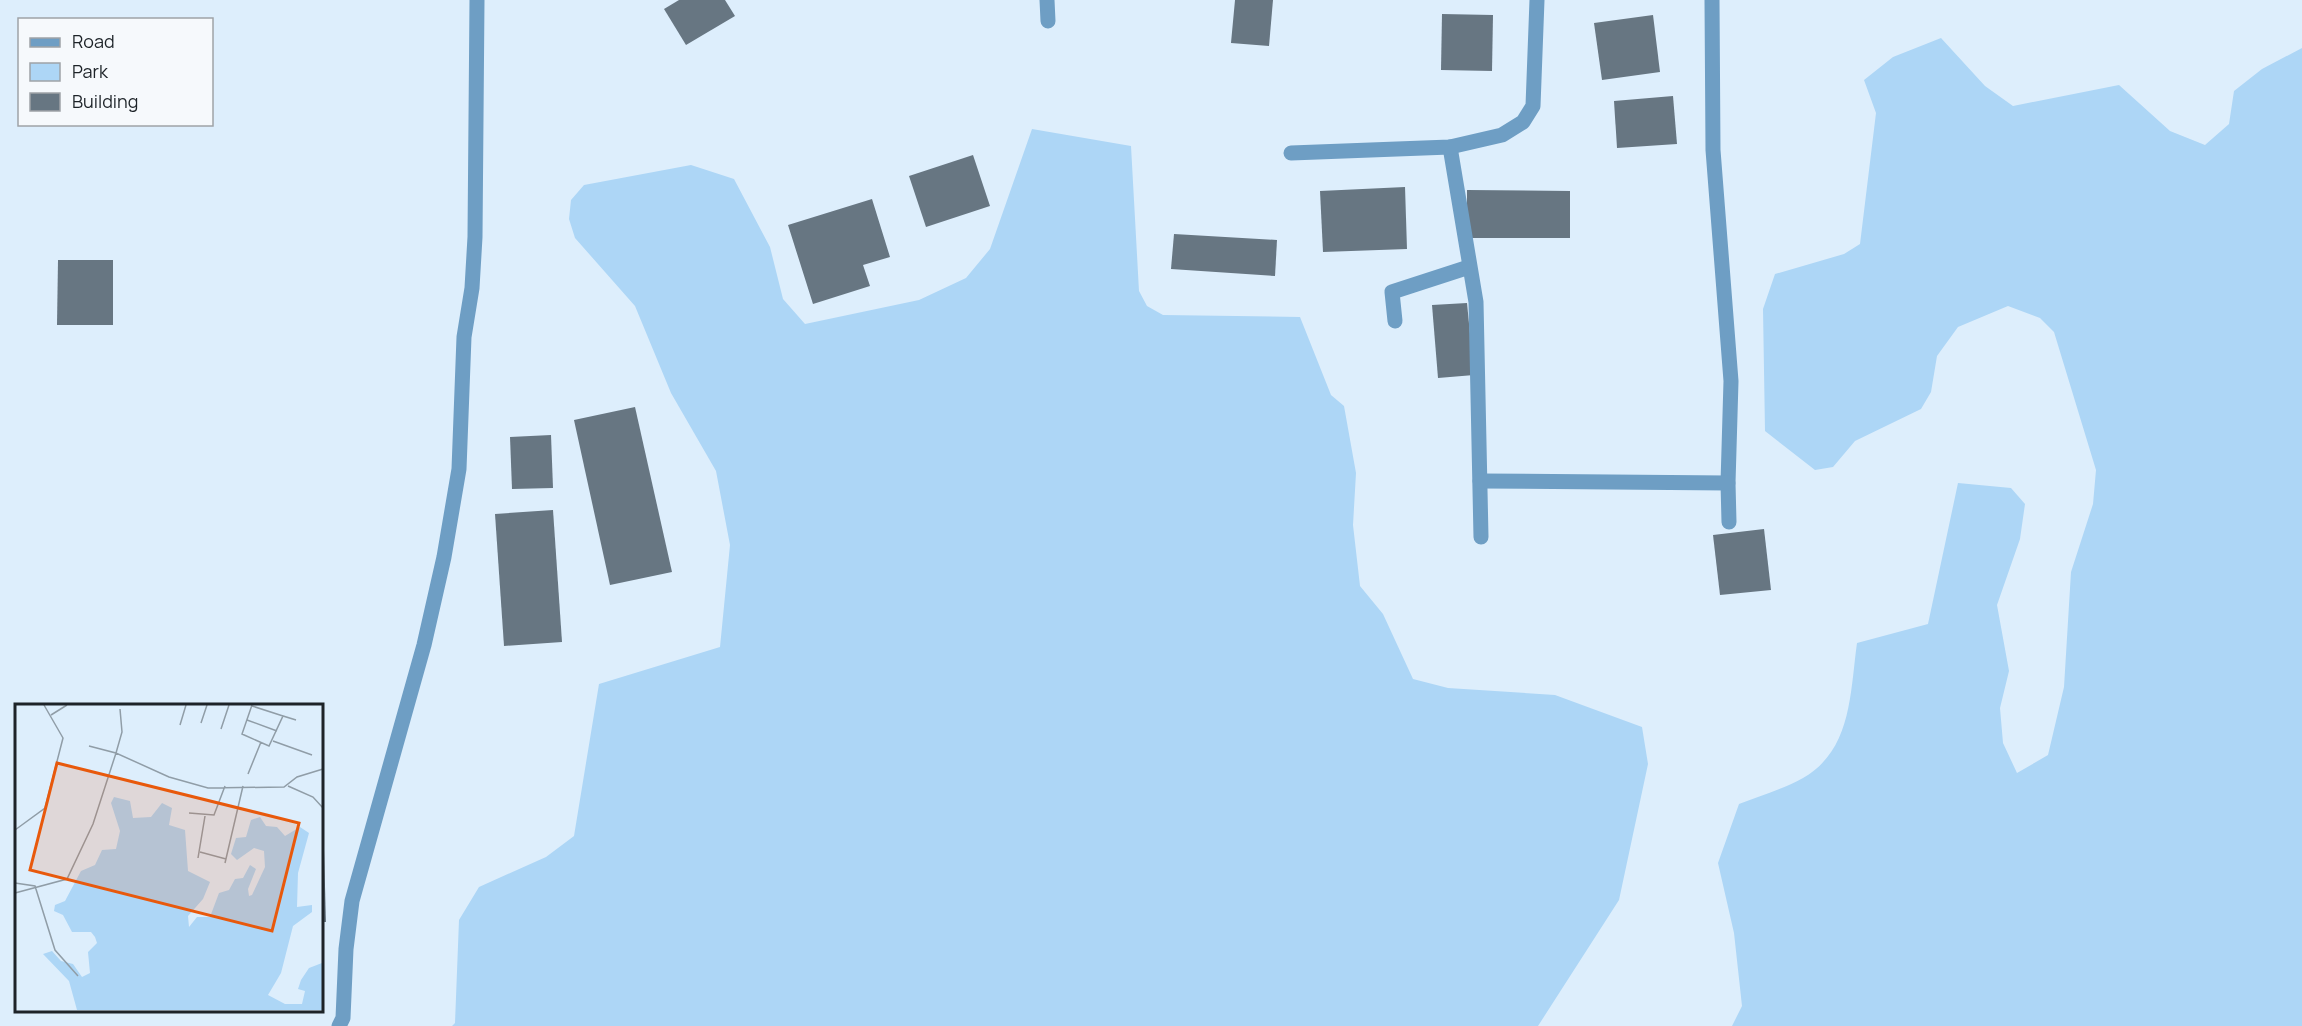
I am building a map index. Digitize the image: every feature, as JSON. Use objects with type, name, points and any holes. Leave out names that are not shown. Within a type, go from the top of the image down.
[{"type":"street","points":[[339,1026],[343,1018],[346,950],[352,901],[424,645],[444,557],[459,469],[464,337],[475,237],[478,130],[477,0]]},
{"type":"street","points":[[1047,0],[1048,21]]},
{"type":"street","points":[[1291,153],[1450,147],[1502,135],[1522,122],[1533,106],[1537,0]]},
{"type":"street","points":[[1712,0],[1713,150],[1731,381],[1729,522]]},
{"type":"street","points":[[1450,147],[1476,302],[1481,537]]},
{"type":"street","points":[[1395,321],[1392,292],[1469,267]]},
{"type":"street","points":[[1480,481],[1728,483]]},
{"type":"green space","points":[[1941,38],[1985,86],[2013,106],[2119,85],[2170,131],[2205,145],[2229,124],[2234,91],[2262,69],[2302,48],[2302,1026],[1732,1026],[1742,1006],[1734,933],[1718,863],[1739,804],[1803,778],[1819,766],[1831,752],[1846,719],[1857,643],[1928,624],[1958,483],[2011,488],[2025,504],[2020,539],[1997,605],[2009,671],[2000,708],[2003,743],[2017,773],[2048,755],[2064,687],[2071,572],[2093,504],[2096,470],[2054,332],[2040,318],[2008,306],[1958,327],[1937,356],[1931,392],[1921,409],[1855,441],[1833,467],[1815,470],[1765,431],[1763,309],[1775,274],[1844,254],[1860,244],[1876,113],[1864,80],[1893,57]]},
{"type":"green space","points":[[1032,129],[1131,146],[1139,291],[1147,306],[1163,315],[1300,317],[1331,395],[1344,406],[1356,473],[1353,525],[1360,586],[1383,614],[1413,679],[1448,688],[1555,695],[1642,727],[1648,764],[1619,900],[1538,1026],[452,1026],[455,1023],[459,920],[479,887],[546,857],[574,836],[599,684],[720,647],[730,545],[716,471],[671,393],[635,306],[575,238],[569,219],[571,200],[584,185],[691,165],[734,179],[770,247],[783,299],[805,324],[919,300],[966,278],[990,249]]},
{"type":"building","points":[[679,0],[725,0],[735,16],[686,45],[664,9]]},
{"type":"building","points":[[1235,0],[1273,0],[1269,46],[1231,43]]},
{"type":"building","points":[[1442,14],[1493,15],[1492,71],[1441,70]]},
{"type":"building","points":[[1653,15],[1660,72],[1602,80],[1594,23]]},
{"type":"building","points":[[1673,96],[1677,144],[1617,148],[1614,101]]},
{"type":"building","points":[[973,155],[990,206],[926,227],[909,176]]},
{"type":"building","points":[[1405,187],[1407,249],[1323,252],[1320,191]]},
{"type":"building","points":[[1467,190],[1570,191],[1570,238],[1467,238]]},
{"type":"building","points":[[872,199],[890,257],[863,265],[870,286],[813,304],[788,225]]},
{"type":"building","points":[[1174,234],[1277,240],[1275,276],[1171,269]]},
{"type":"building","points":[[58,260],[113,260],[113,325],[57,325]]},
{"type":"building","points":[[1467,303],[1474,375],[1438,378],[1432,305]]},
{"type":"building","points":[[635,407],[672,572],[610,585],[574,420]]},
{"type":"building","points":[[551,435],[553,488],[512,489],[510,437]]},
{"type":"building","points":[[553,510],[562,642],[504,646],[495,514]]},
{"type":"building","points":[[1764,529],[1771,590],[1720,595],[1713,535]]},
{"type":"building","points":[[324,850],[326,922],[322,922],[322,851]]}]
